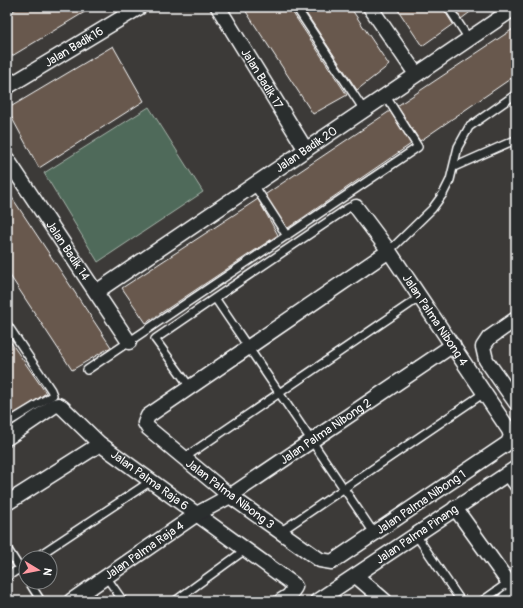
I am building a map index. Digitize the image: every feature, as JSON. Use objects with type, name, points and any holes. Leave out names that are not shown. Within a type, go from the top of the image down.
[{"type":"street","name":"Jalan Badik16","points":[[7,87],[140,7]]},
{"type":"street","name":"Jalan Badik 17","points":[[218,7],[306,150]]},
{"type":"street","points":[[370,7],[416,74]]},
{"type":"street","name":"Jalan Badik 20","points":[[96,292],[516,7]]},
{"type":"street","name":"Jalan Badik 14","points":[[8,162],[129,342]]},
{"type":"street","name":"Jalan Palma Nibong 4","points":[[356,207],[389,251],[510,430],[511,436]]},
{"type":"street","points":[[190,387],[389,251]]},
{"type":"street","points":[[516,319],[489,338],[483,347],[486,360],[516,403]]},
{"type":"street","name":"Jalan Palma Nibong 2","points":[[197,514],[230,496],[453,346]]},
{"type":"street","name":"Jalan Palma Nibong 3","points":[[190,387],[148,416],[145,422],[148,428],[230,496],[320,560],[326,562]]},
{"type":"street","name":"Jalan Palma Raja 6","points":[[7,438],[58,405],[100,444],[293,584],[295,587],[288,596],[281,601]]},
{"type":"street","name":"Jalan Palma Nibong 1","points":[[326,562],[332,562],[508,443],[511,436]]},
{"type":"street","points":[[7,503],[100,444]]},
{"type":"street","name":"Jalan Palma Pinang","points":[[317,601],[510,471]]},
{"type":"street","points":[[455,508],[512,589]]},
{"type":"street","name":"Jalan Palma Raja 4","points":[[72,601],[197,514]]},
{"type":"street","points":[[356,576],[385,601]]},
{"type":"lane","points":[[296,7],[364,110]]},
{"type":"lane","points":[[448,7],[469,39]]},
{"type":"lane","points":[[389,251],[432,209],[443,194],[450,180],[458,147],[469,127],[516,94]]},
{"type":"lane","points":[[87,370],[418,147],[385,95]]},
{"type":"lane","points":[[454,167],[516,140]]},
{"type":"lane","points":[[254,185],[287,236]]},
{"type":"lane","points":[[190,387],[155,339],[158,335],[348,208],[352,206],[356,207]]},
{"type":"lane","points":[[184,458],[420,297]]},
{"type":"lane","points":[[215,298],[374,533]]},
{"type":"lane","points":[[7,324],[53,395],[7,423]]},
{"type":"lane","points":[[280,532],[484,393]]},
{"type":"lane","points":[[510,471],[516,490]]},
{"type":"lane","points":[[47,550],[150,481]]},
{"type":"lane","points":[[416,535],[461,601]]},
{"type":"lane","points":[[7,548],[18,560]]},
{"type":"lane","points":[[174,601],[245,550]]},
{"type":"lane","points":[[7,577],[18,569]]},
{"type":"lane","points":[[107,578],[123,601]]},
{"type":"lane","points":[[482,601],[512,589]]},
{"type":"lane","points":[[34,590],[41,601]]},
{"type":"green space","points":[[149,107],[203,192],[98,262],[44,173]]},
{"type":"building","points":[[19,7],[93,7],[7,59],[7,15]]},
{"type":"building","points":[[243,7],[289,7],[347,95],[313,114]]},
{"type":"building","points":[[302,7],[350,7],[389,65],[357,90]]},
{"type":"building","points":[[396,7],[442,7],[453,24],[422,46]]},
{"type":"building","points":[[454,7],[477,7],[461,19]]},
{"type":"building","points":[[516,27],[516,75],[420,141],[397,106]]},
{"type":"building","points":[[113,46],[144,101],[39,168],[7,109]]},
{"type":"building","points":[[390,111],[411,144],[285,230],[263,196]]},
{"type":"building","points":[[7,190],[111,347],[72,370],[7,271]]},
{"type":"building","points":[[258,199],[278,235],[146,323],[122,288]]},
{"type":"building","points":[[7,337],[46,393],[9,419],[7,416]]}]
